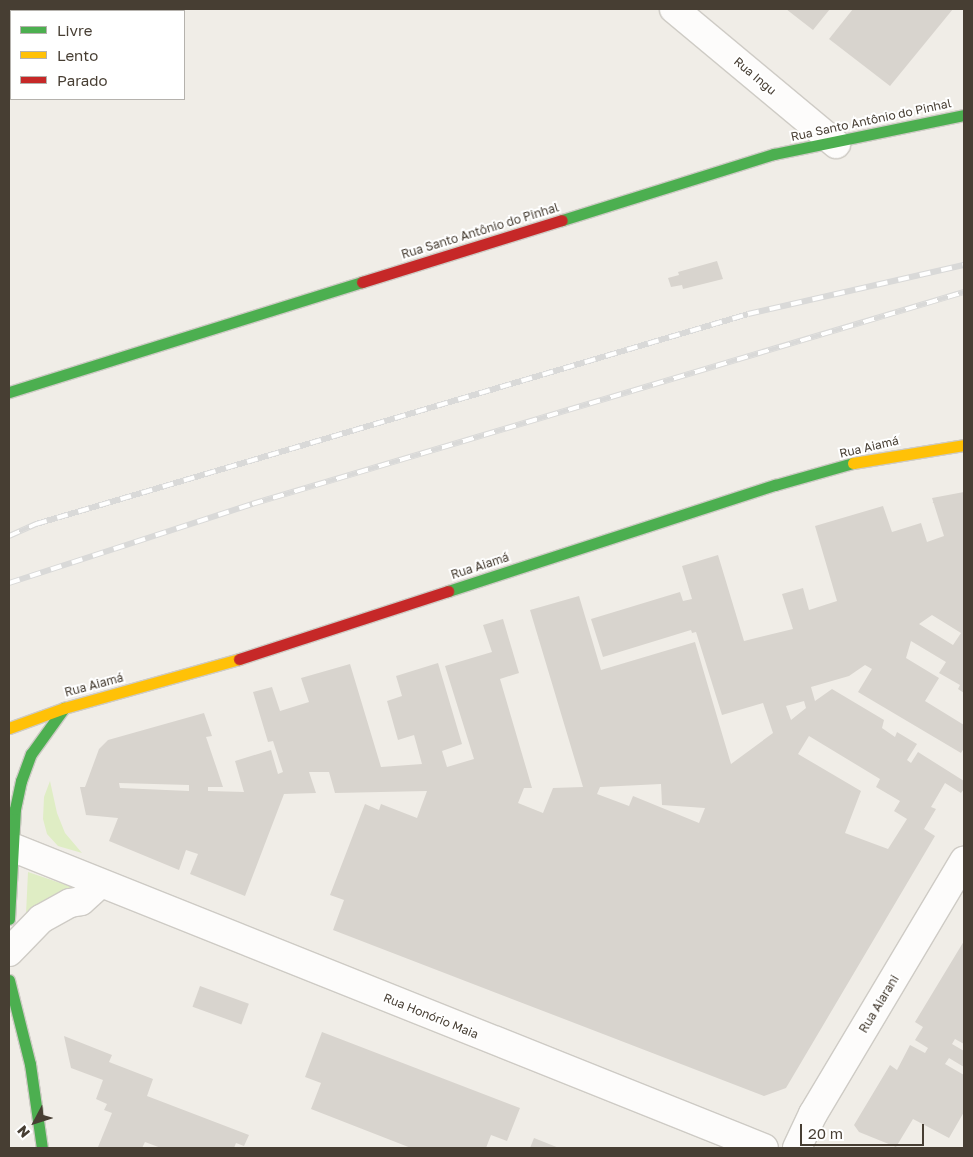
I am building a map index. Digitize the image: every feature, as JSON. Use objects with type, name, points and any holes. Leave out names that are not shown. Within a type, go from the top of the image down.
[{"type":"main road","name":"Rua Santo Antônio do Pinhal","points":[[9,392],[774,154],[836,144],[964,115]]},
{"type":"main road","name":"Rua Aiamá","points":[[9,728],[64,708],[221,665],[775,485],[862,461],[964,445]]},
{"type":"main road","points":[[9,919],[15,808],[21,780],[40,738],[64,708]]},
{"type":"main road","points":[[9,980],[30,1064],[42,1148]]},
{"type":"street","name":"Rua Ingu","points":[[674,9],[836,144]]},
{"type":"street","name":"Rua Honório Maia","points":[[12,847],[99,885],[764,1148]]},
{"type":"street","name":"Rua Aiarani","points":[[796,1148],[813,1114],[964,860]]},
{"type":"street","points":[[9,952],[41,919],[70,903],[81,901],[99,885]]},
{"type":"green space","points":[[50,781],[57,813],[65,833],[82,853],[58,846],[47,834],[43,819],[44,797]]},
{"type":"green space","points":[[28,872],[81,890],[53,897],[26,914]]},
{"type":"building","points":[[786,9],[830,9],[813,30]]},
{"type":"building","points":[[853,9],[953,9],[890,86],[829,39]]},
{"type":"building","points":[[717,261],[723,279],[683,289],[682,285],[671,287],[668,278],[679,275],[678,272]]},
{"type":"building","points":[[964,492],[964,693],[958,689],[960,685],[939,673],[946,662],[911,641],[906,658],[939,678],[925,701],[964,725],[964,748],[961,753],[858,692],[872,669],[865,665],[849,676],[811,687],[815,701],[832,689],[884,720],[882,728],[895,737],[897,732],[917,744],[907,760],[911,763],[918,752],[964,781],[964,789],[961,793],[945,783],[931,807],[936,809],[924,829],[935,836],[786,1088],[764,1096],[333,930],[344,900],[330,895],[365,804],[379,810],[381,804],[417,818],[427,791],[335,793],[329,772],[309,772],[316,793],[284,794],[245,896],[190,874],[198,854],[186,850],[179,870],[109,841],[118,818],[86,815],[80,787],[85,787],[99,749],[108,740],[204,713],[212,736],[206,737],[223,787],[208,787],[208,791],[244,792],[235,761],[271,750],[278,774],[283,772],[273,741],[268,742],[253,692],[272,687],[280,711],[309,702],[301,678],[350,664],[381,767],[422,764],[414,735],[398,740],[387,701],[402,696],[396,676],[438,663],[462,744],[442,751],[447,767],[474,759],[445,666],[492,652],[483,625],[503,619],[519,673],[500,679],[532,788],[524,788],[518,803],[543,813],[553,788],[583,787],[530,610],[579,596],[601,670],[695,642],[731,764],[773,733],[763,703],[722,715],[696,632],[692,633],[691,630],[603,657],[591,619],[680,592],[683,601],[692,599],[682,566],[718,555],[744,641],[793,629],[782,594],[803,588],[809,610],[837,601],[815,526],[883,506],[892,532],[921,523],[927,542],[944,536],[932,498]],"holes":[[[932,615],[961,633],[953,645],[919,624]],[[804,701],[806,708],[791,720],[786,706]],[[809,736],[880,779],[876,787],[900,801],[894,811],[907,819],[888,849],[845,833],[861,791],[798,754]],[[119,783],[189,785],[189,791],[120,788]],[[661,784],[662,805],[705,808],[699,823],[633,796],[629,806],[597,794],[600,787]]]},
{"type":"building","points":[[964,941],[964,1044],[955,1039],[952,1044],[964,1051],[964,1067],[949,1058],[945,1064],[964,1075],[964,1112],[949,1138],[913,1119],[896,1147],[859,1132],[854,1125],[890,1065],[897,1070],[910,1045],[925,1053],[928,1048],[915,1040],[923,1027],[915,1022]]},
{"type":"building","points":[[200,986],[249,1004],[241,1024],[192,1007]]},
{"type":"building","points":[[322,1032],[520,1108],[507,1141],[491,1135],[486,1148],[411,1148],[311,1109],[321,1083],[305,1077]]},
{"type":"building","points":[[64,1036],[112,1055],[109,1062],[153,1079],[147,1096],[249,1135],[244,1146],[236,1143],[234,1148],[161,1148],[145,1142],[142,1148],[98,1147],[112,1113],[104,1110],[107,1104],[96,1099],[103,1080],[71,1068]]},
{"type":"building","points":[[534,1138],[559,1148],[530,1148]]},
{"type":"railway","points":[[9,536],[36,524],[748,314],[964,265]]},
{"type":"railway","points":[[9,583],[252,504],[964,292]]},
{"type":"traffic: fast","points":[[562,220],[774,154],[964,115]]},
{"type":"traffic: fast","points":[[9,392],[362,282]]},
{"type":"traffic: fast","points":[[448,591],[775,485],[853,463]]},
{"type":"traffic: fast","points":[[9,919],[15,809],[21,781],[31,754],[64,708]]},
{"type":"traffic: fast","points":[[9,980],[30,1064],[42,1148]]},
{"type":"traffic: slow","points":[[853,463],[964,445]]},
{"type":"traffic: slow","points":[[9,728],[64,708],[239,659]]},
{"type":"traffic: jam","points":[[362,282],[562,220]]},
{"type":"traffic: jam","points":[[239,659],[448,591]]}]
